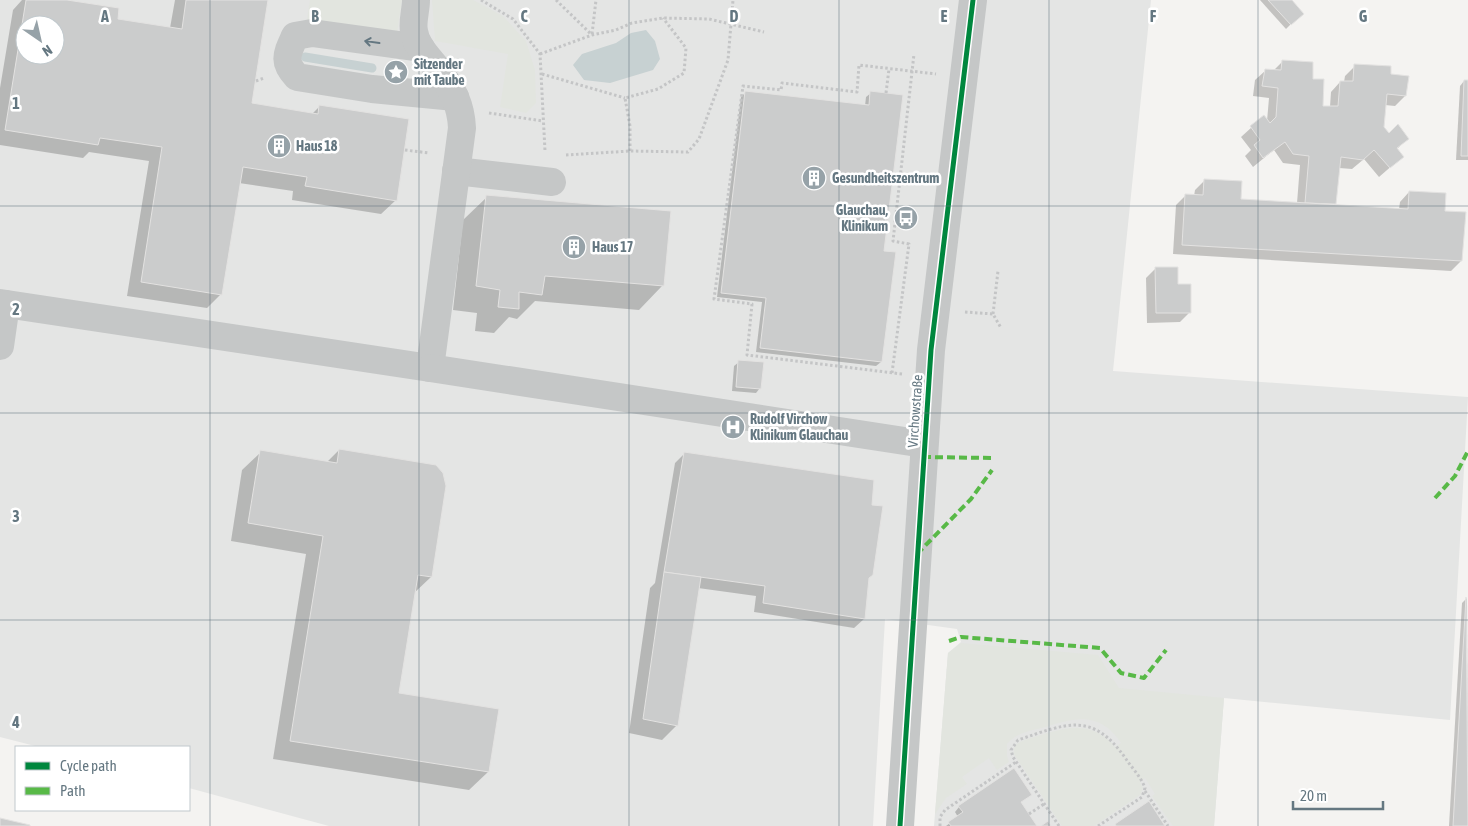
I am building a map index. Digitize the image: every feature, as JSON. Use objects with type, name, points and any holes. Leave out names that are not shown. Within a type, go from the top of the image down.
[{"type":"street","points":[[416,0],[414,31],[421,48],[440,73],[458,103],[462,128],[430,368]]},
{"type":"street","name":"Virchowstraße","points":[[900,826],[929,378],[973,0]]},
{"type":"street","points":[[421,48],[312,33],[295,36],[287,54],[288,67],[297,77],[458,103]]},
{"type":"street","points":[[456,171],[546,173]]},
{"type":"street","points":[[0,346],[3,303],[924,444]]},
{"type":"path","points":[[481,0],[513,19],[540,54],[546,173],[630,151],[688,152],[699,139],[728,60],[733,0]]},
{"type":"path","points":[[556,0],[592,35]]},
{"type":"path","points":[[592,35],[596,0]]},
{"type":"path","points":[[540,54],[592,35],[616,30],[632,23],[663,18],[709,19],[764,32]]},
{"type":"path","points":[[542,74],[624,98],[658,89],[684,73],[686,48],[663,18]]},
{"type":"path","points":[[892,373],[908,244],[893,242],[914,54]]},
{"type":"path","points":[[929,378],[747,355],[752,304],[714,299],[743,86],[780,90],[782,83],[857,92],[859,65],[964,78]]},
{"type":"path","points":[[886,93],[889,69]]},
{"type":"path","points":[[624,98],[630,126],[630,151]]},
{"type":"path","points":[[458,103],[543,120]]},
{"type":"path","points":[[900,182],[915,183]]},
{"type":"path","points":[[998,271],[993,314],[1001,328]]},
{"type":"path","points":[[936,310],[993,314]]},
{"type":"path","points":[[1059,826],[1016,762],[1012,750],[1018,740],[1062,726],[1076,724],[1091,727],[1115,743],[1144,784],[1142,797],[1099,826]]},
{"type":"path","points":[[940,826],[940,817],[945,810],[1016,762]]},
{"type":"path","points":[[1144,792],[1168,826]]},
{"type":"path","points":[[1029,814],[1044,804]]},
{"type":"shaded area","name":"Rudolf Virchow Klinikum Glauchau","points":[[0,0],[1151,0],[1113,371],[1468,397],[1450,720],[1224,698],[1214,826],[934,826],[948,653],[961,642],[957,629],[885,619],[873,826],[329,826],[190,788],[190,746],[35,746],[0,737]]},
{"type":"shaded area","points":[[310,0],[402,0],[397,33],[307,20]]},
{"type":"shaded area","points":[[432,0],[473,0],[503,16],[526,41],[535,70],[536,103],[526,113],[500,107],[508,54],[435,41]]},
{"type":"shaded area","points":[[646,30],[655,41],[660,59],[653,70],[610,83],[584,80],[573,65],[582,54],[616,43],[631,33]]},
{"type":"shaded area","points":[[961,643],[1098,655],[1119,688],[1224,698],[1214,826],[1173,826],[1152,796],[1155,794],[1145,778],[1140,782],[1143,788],[1140,795],[1094,826],[1062,826],[1015,756],[1014,749],[1022,741],[1071,728],[1083,728],[1094,731],[1105,737],[1115,747],[1121,743],[1113,732],[1104,725],[1085,719],[1065,721],[1028,731],[1014,737],[1007,744],[1009,762],[997,770],[989,758],[962,777],[967,784],[946,798],[935,814],[948,653]]},
{"type":"building","name":"Haus 18","points":[[26,0],[67,0],[119,8],[118,19],[182,29],[186,0],[268,0],[252,103],[318,114],[319,105],[409,119],[397,201],[305,186],[307,177],[243,167],[222,295],[141,282],[162,147],[100,138],[98,145],[5,130],[16,65],[65,65],[65,15],[24,15]]},
{"type":"building","points":[[1268,0],[1292,0],[1304,14],[1291,25]]},
{"type":"building","points":[[1282,60],[1313,62],[1313,79],[1324,79],[1323,106],[1338,106],[1340,81],[1353,81],[1354,64],[1391,66],[1391,74],[1409,76],[1406,96],[1387,94],[1384,127],[1389,133],[1398,124],[1409,139],[1397,148],[1404,157],[1390,168],[1374,150],[1363,160],[1341,157],[1336,204],[1305,203],[1309,156],[1293,154],[1285,142],[1263,158],[1254,145],[1260,140],[1250,126],[1264,115],[1270,123],[1276,117],[1278,88],[1262,86],[1265,69],[1281,70]]},
{"type":"building","points":[[1464,80],[1468,80],[1468,156],[1461,156]]},
{"type":"building","name":"Gesundheitszentrum","points":[[745,91],[869,105],[870,91],[903,95],[884,251],[896,252],[882,362],[760,348],[766,298],[721,293]]},
{"type":"building","points":[[1204,179],[1242,181],[1241,199],[1408,209],[1409,191],[1446,193],[1445,211],[1466,212],[1462,261],[1182,245],[1185,194],[1203,195]]},
{"type":"building","name":"Haus 17","points":[[486,195],[671,211],[664,286],[545,276],[542,295],[519,292],[519,309],[498,307],[500,290],[476,286]]},
{"type":"building","points":[[1155,267],[1178,267],[1178,284],[1191,284],[1191,313],[1156,313]]},
{"type":"building","points":[[738,360],[764,362],[761,389],[736,387]]},
{"type":"building","points":[[339,449],[436,465],[443,473],[446,486],[432,577],[418,575],[399,693],[499,709],[489,772],[290,741],[323,536],[248,523],[260,450],[337,463]]},
{"type":"building","points":[[684,452],[874,480],[872,505],[883,506],[873,575],[869,578],[865,619],[763,603],[765,586],[664,572]]},
{"type":"building","points":[[664,572],[701,577],[678,726],[643,719]]},
{"type":"building","points":[[1466,597],[1468,826],[1453,826]]},
{"type":"building","points":[[1014,768],[1032,795],[1021,802],[1037,826],[951,826],[948,822],[963,812],[958,806]]},
{"type":"building","points":[[1149,801],[1165,826],[1116,826],[1115,824]]},
{"type":"building","points":[[0,818],[30,825],[30,826],[0,826]]},
{"type":"building","points":[[1048,821],[1051,826],[1041,826]]},
{"type":"waterway","points":[[305,57],[372,68]]},
{"type":"marked path","points":[[1435,498],[1455,476],[1468,451]]},
{"type":"marked path","points":[[923,457],[993,458]]},
{"type":"marked path","points":[[917,554],[971,499],[992,470]]},
{"type":"marked path","points":[[949,641],[961,637],[1100,648],[1121,673],[1144,678],[1166,650]]},
{"type":"cycle path","points":[[900,826],[931,350],[973,0]]},
{"type":"place","name":"Sitzender mit Taube","points":[[396,72]]},
{"type":"place","name":"Haus 18","points":[[279,146]]},
{"type":"place","name":"Gesundheitszentrum","points":[[814,178]]},
{"type":"place","name":"Glauchau, Klinikum","points":[[906,218]]},
{"type":"place","name":"Haus 17","points":[[574,247]]},
{"type":"place","name":"Rudolf Virchow Klinikum Glauchau","points":[[733,427]]}]
